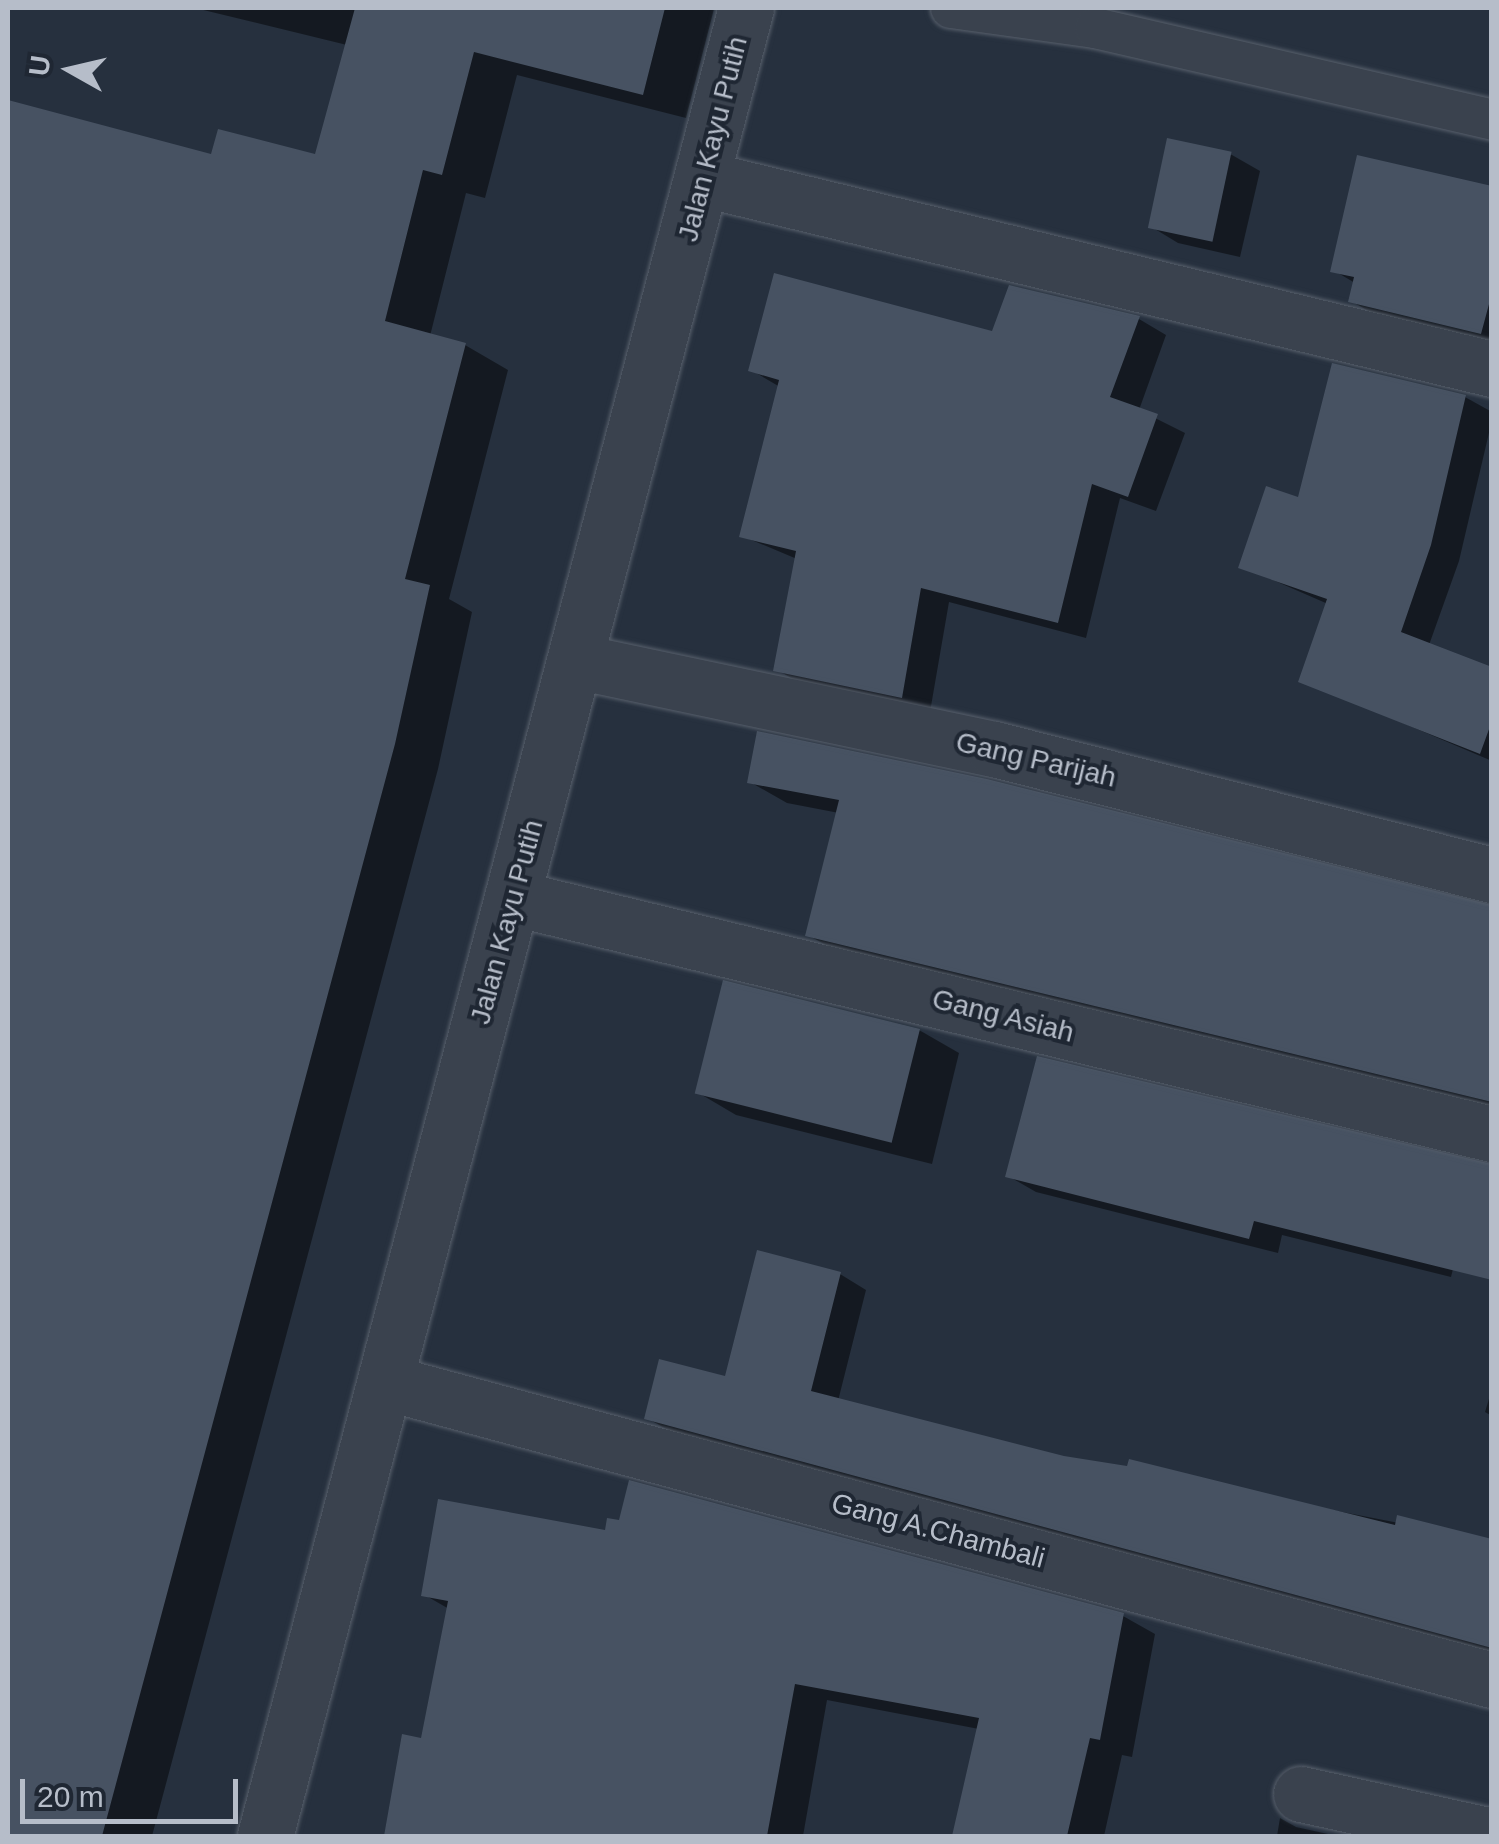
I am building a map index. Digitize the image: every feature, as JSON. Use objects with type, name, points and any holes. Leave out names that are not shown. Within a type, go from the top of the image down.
[{"type":"street","name":"Jalan Kayu Putih","points":[[265,1836],[746,8]]},
{"type":"street","points":[[704,179],[1492,369]]},
{"type":"street","name":"Gang Parijah","points":[[576,661],[994,749],[1492,874]]},
{"type":"street","name":"Gang Asiah","points":[[514,898],[1492,1134]]},
{"type":"street","name":"Gang A.Chambali","points":[[385,1382],[1492,1680]]},
{"type":"street","points":[[1301,1794],[1492,1836]]},
{"type":"lane","points":[[951,8],[1095,28],[1492,120]]},
{"type":"building","points":[[355,8],[665,8],[643,95],[474,52],[442,175],[423,170],[385,321],[466,343],[405,579],[430,585],[395,744],[102,1836],[8,1836],[8,100],[211,154],[218,129],[315,154]]},
{"type":"building","points":[[1167,138],[1232,152],[1212,242],[1148,228]]},
{"type":"building","points":[[1357,155],[1492,186],[1492,293],[1481,334],[1348,302],[1354,277],[1330,272]]},
{"type":"building","points":[[774,273],[992,331],[1009,285],[1140,316],[1110,397],[1158,414],[1128,497],[1092,484],[1058,623],[921,588],[902,698],[773,671],[796,551],[739,537],[779,380],[748,371]]},
{"type":"building","points":[[1332,363],[1466,395],[1431,545],[1401,632],[1492,667],[1492,721],[1480,754],[1298,682],[1327,599],[1238,568],[1266,486],[1298,497]]},
{"type":"building","points":[[757,731],[987,779],[1492,905],[1492,1102],[805,936],[839,800],[747,783]]},
{"type":"building","points":[[723,980],[920,1029],[892,1143],[695,1094]]},
{"type":"building","points":[[1037,1056],[1492,1164],[1492,1280],[1254,1221],[1249,1239],[1005,1177]]},
{"type":"building","points":[[757,1250],[841,1272],[811,1391],[1064,1456],[1127,1466],[1129,1459],[1395,1525],[1397,1515],[1492,1539],[1492,1648],[644,1419],[659,1359],[725,1376]]},
{"type":"building","points":[[629,1480],[1124,1613],[1100,1740],[1090,1738],[1067,1836],[952,1836],[979,1718],[795,1684],[767,1836],[384,1836],[402,1734],[421,1738],[448,1601],[421,1596],[438,1499],[605,1530],[607,1518],[619,1520]]}]
